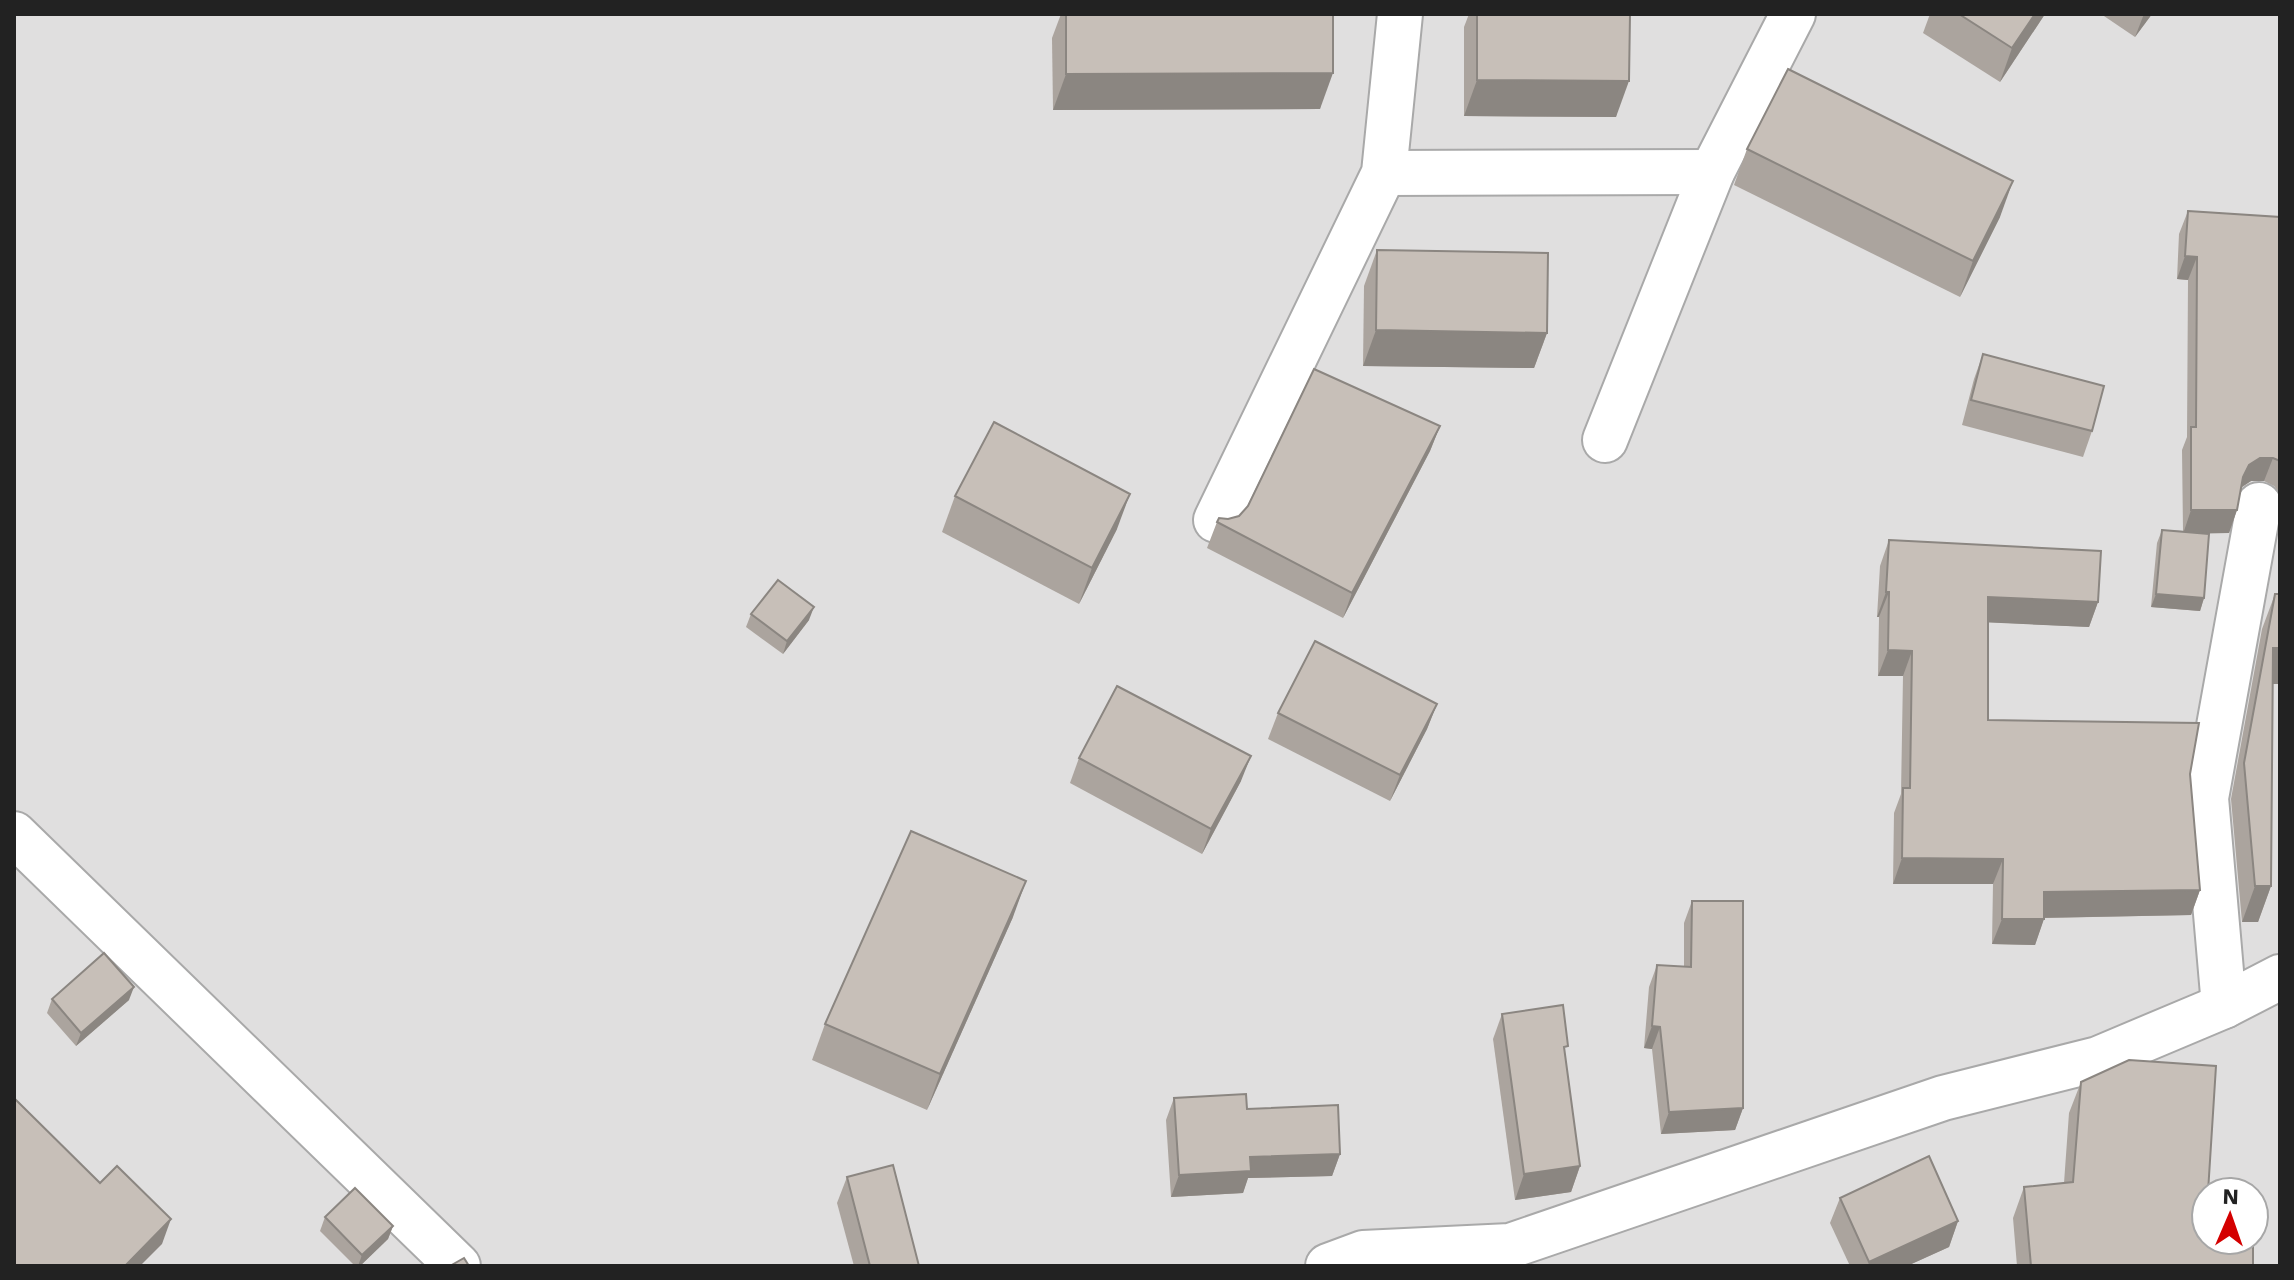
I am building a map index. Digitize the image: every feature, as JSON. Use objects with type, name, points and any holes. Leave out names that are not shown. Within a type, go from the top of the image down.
[{"type":"street","points":[[1216,520],[1384,173],[1400,14]]},
{"type":"street","points":[[1605,440],[1712,172],[1793,14]]},
{"type":"street","points":[[1384,173],[1712,172]]},
{"type":"street","points":[[2224,1006],[2206,798],[2259,505]]},
{"type":"street","points":[[14,834],[458,1266]]},
{"type":"street","points":[[1328,1266],[1363,1253],[1510,1246],[1943,1098],[2098,1059],[2224,1006],[2280,977]]},
{"type":"shaded area","points":[[14,14],[2280,14],[2280,1266],[14,1266]]},
{"type":"building","points":[[1066,14],[1333,14],[1333,73],[1066,74]]},
{"type":"building","points":[[1477,14],[1630,14],[1629,81],[1477,80]]},
{"type":"building","points":[[1959,14],[2035,14],[2012,48]]},
{"type":"building","points":[[1788,69],[2013,181],[1973,261],[1747,149]]},
{"type":"building","points":[[2188,211],[2280,217],[2280,461],[2260,458],[2249,465],[2243,477],[2237,510],[2191,510],[2191,427],[2196,427],[2197,257],[2185,256]]},
{"type":"building","points":[[1377,250],[1548,253],[1547,333],[1376,330]]},
{"type":"building","points":[[1983,354],[2104,386],[2092,431],[1971,400]]},
{"type":"building","points":[[1314,369],[1440,426],[1352,593],[1217,522],[1219,518],[1239,516],[1248,506]]},
{"type":"building","points":[[994,422],[1130,494],[1092,568],[955,496]]},
{"type":"building","points":[[2162,530],[2209,534],[2204,598],[2156,594]]},
{"type":"building","points":[[1889,540],[2101,551],[2098,602],[1988,597],[1988,720],[2199,723],[2190,774],[2200,890],[2044,892],[2044,919],[2002,919],[2003,859],[1902,858],[1903,788],[1910,788],[1912,651],[1888,650],[1889,592],[1886,592]]},
{"type":"building","points":[[778,580],[814,607],[787,641],[751,614]]},
{"type":"building","points":[[2275,594],[2280,594],[2280,648],[2273,648],[2271,886],[2255,886],[2244,763]]},
{"type":"building","points":[[1315,641],[1437,704],[1400,775],[1278,713]]},
{"type":"building","points":[[1117,686],[1251,756],[1211,829],[1079,758]]},
{"type":"building","points":[[911,831],[1026,881],[940,1074],[825,1024]]},
{"type":"building","points":[[1692,901],[1743,901],[1743,1108],[1669,1112],[1660,1027],[1652,1026],[1657,965],[1691,967]]},
{"type":"building","points":[[104,953],[134,987],[81,1033],[52,999]]},
{"type":"building","points":[[1563,1005],[1568,1046],[1564,1047],[1580,1166],[1524,1174],[1502,1014]]},
{"type":"building","points":[[2129,1060],[2216,1066],[2209,1176],[2190,1176],[2190,1256],[2253,1256],[2253,1266],[2031,1266],[2024,1187],[2073,1182],[2081,1082]]},
{"type":"building","points":[[1246,1094],[1247,1109],[1338,1105],[1340,1154],[1250,1157],[1251,1171],[1179,1175],[1174,1098]]},
{"type":"building","points":[[14,1098],[100,1183],[117,1166],[171,1219],[125,1266],[14,1266]]},
{"type":"building","points":[[1929,1156],[1958,1221],[1869,1262],[1840,1198]]},
{"type":"building","points":[[893,1165],[919,1266],[870,1266],[847,1177]]},
{"type":"building","points":[[355,1188],[393,1226],[362,1255],[325,1217]]},
{"type":"building","points":[[464,1258],[469,1266],[450,1266]]}]
